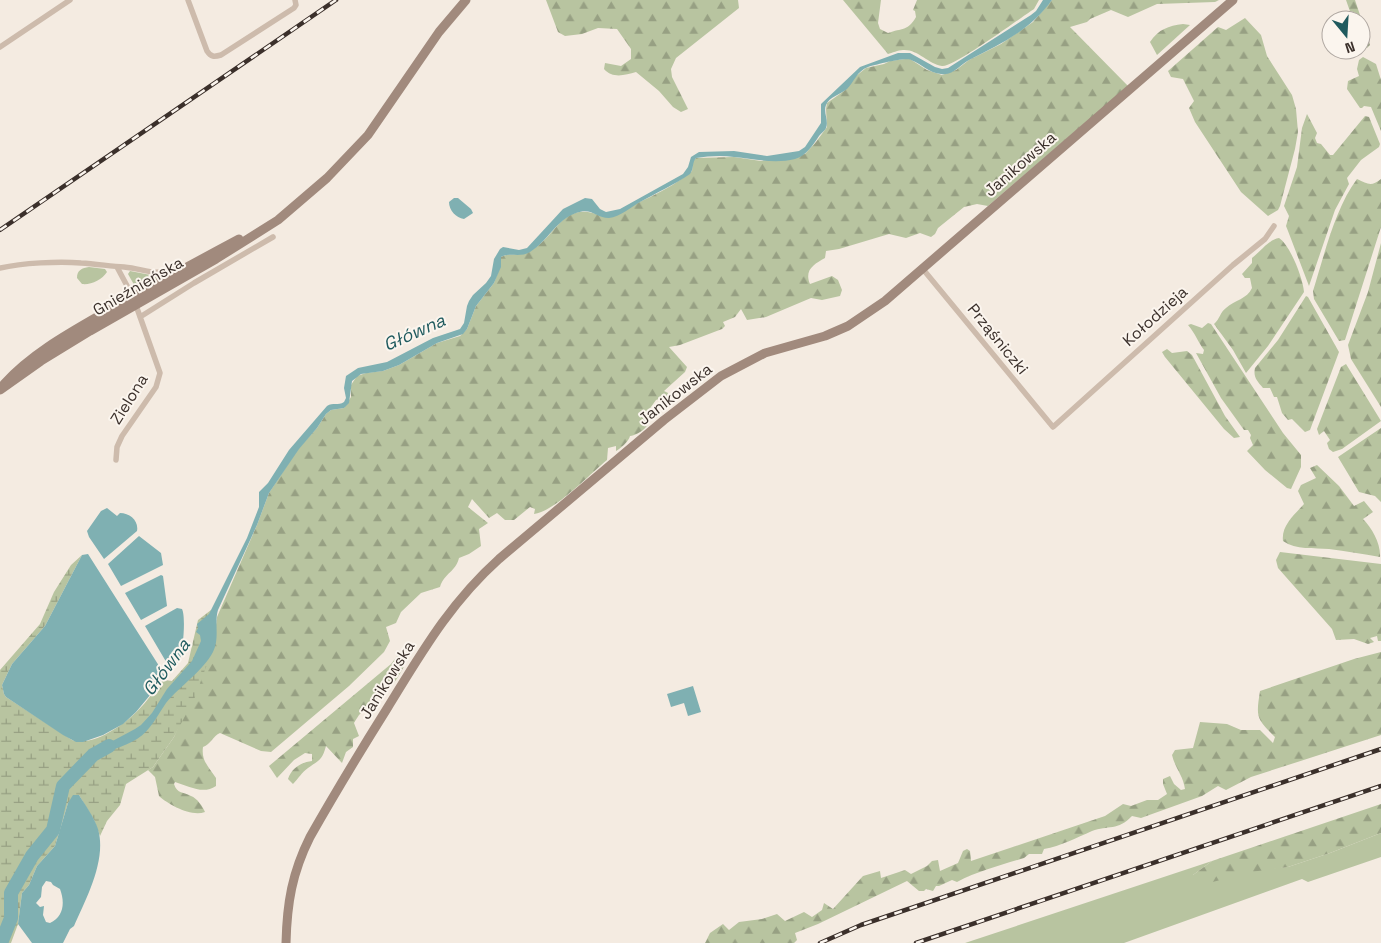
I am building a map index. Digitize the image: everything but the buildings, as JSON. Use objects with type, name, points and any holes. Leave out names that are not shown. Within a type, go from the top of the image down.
[{"type":"street","points":[[0,47],[70,0]]},
{"type":"street","points":[[188,0],[207,51],[211,56],[216,57],[289,12],[296,5],[296,0]]},
{"type":"street","name":"Gnieźnieńska","points":[[0,389],[11,376],[37,355],[84,325],[134,301],[247,240],[278,220],[327,178],[368,135],[439,32],[466,0]]},
{"type":"street","name":"Janikowska","points":[[286,943],[290,893],[296,866],[310,837],[427,644],[451,610],[474,583],[499,559],[664,420],[721,376],[765,354],[825,336],[848,326],[885,301],[1233,0]]},
{"type":"street","name":"Gnieźnieńska","points":[[134,301],[193,263],[291,208]]},
{"type":"street","name":"Kołodzieja","points":[[1053,427],[1233,265],[1265,239],[1274,226]]},
{"type":"street","points":[[140,317],[194,283],[274,238]]},
{"type":"street","points":[[0,268],[79,262],[162,273],[193,263]]},
{"type":"street","name":"Zielona","points":[[116,460],[117,447],[122,436],[156,387],[160,373],[134,301],[117,267]]},
{"type":"street","name":"Prząśniczki","points":[[922,268],[1053,427]]},
{"type":"green space","points":[[546,0],[738,0],[739,8],[676,58],[671,69],[672,77],[688,109],[681,112],[673,107],[659,91],[636,72],[615,75],[604,69],[605,63],[621,66],[631,59],[631,49],[617,29],[598,28],[582,34],[565,36],[558,32]]},
{"type":"green space","points":[[843,0],[881,0],[878,23],[880,29],[888,33],[904,28],[913,22],[916,17],[913,10],[917,0],[1039,0],[1034,9],[987,42],[959,59],[942,66],[932,63],[908,50],[899,50],[888,54]]},
{"type":"green space","points":[[1052,0],[1219,0],[1215,2],[1157,4],[1128,17],[1111,10],[1087,22],[1070,27],[1128,86],[988,206],[977,204],[964,207],[938,228],[931,237],[920,233],[906,238],[889,234],[826,251],[825,258],[809,271],[808,279],[810,284],[832,276],[838,280],[842,290],[840,296],[822,300],[811,298],[766,317],[747,320],[741,309],[735,317],[723,322],[725,326],[722,329],[680,345],[669,347],[687,367],[685,372],[664,391],[668,393],[667,396],[656,400],[648,411],[650,415],[649,423],[643,430],[630,436],[624,445],[616,451],[616,446],[608,448],[607,460],[572,492],[542,512],[534,514],[535,509],[530,507],[514,520],[505,520],[497,513],[489,518],[472,499],[468,507],[488,523],[479,529],[481,546],[459,558],[455,567],[440,587],[421,593],[401,612],[396,623],[386,627],[390,641],[384,652],[349,686],[271,752],[261,751],[220,733],[203,747],[203,756],[216,778],[216,786],[211,789],[201,790],[175,782],[174,784],[179,791],[195,799],[205,812],[187,812],[168,803],[159,796],[155,777],[148,770],[153,767],[174,737],[213,648],[217,617],[269,493],[298,449],[317,428],[326,414],[331,410],[344,408],[351,397],[351,385],[357,376],[383,371],[399,365],[437,343],[460,336],[467,329],[476,306],[494,283],[501,264],[501,257],[530,251],[570,215],[579,212],[590,212],[604,217],[639,202],[672,185],[692,171],[693,161],[696,158],[734,157],[761,161],[805,154],[827,127],[827,103],[844,91],[856,76],[866,68],[890,61],[910,59],[927,70],[942,75],[956,70],[969,60],[1001,44],[1033,22]]},
{"type":"green space","points":[[1346,0],[1355,0],[1358,10],[1350,10]]},
{"type":"green space","points":[[1245,18],[1261,35],[1267,56],[1292,95],[1296,109],[1298,132],[1295,149],[1280,206],[1278,210],[1268,216],[1241,192],[1195,122],[1189,108],[1194,101],[1183,79],[1171,77],[1168,71],[1218,27],[1226,30]]},
{"type":"green space","points":[[1183,24],[1190,25],[1157,55],[1150,42],[1153,38],[1164,29]]},
{"type":"green space","points":[[1359,60],[1369,60],[1376,64],[1381,80],[1381,131],[1371,107],[1364,106],[1360,108],[1347,89],[1348,81],[1359,76],[1357,69]]},
{"type":"green space","points":[[1307,114],[1317,133],[1315,138],[1317,143],[1321,144],[1330,155],[1333,155],[1365,116],[1369,117],[1380,144],[1379,147],[1361,160],[1347,178],[1349,184],[1335,210],[1309,286],[1286,226],[1289,216],[1284,206],[1297,167],[1302,128]]},
{"type":"green space","points":[[1357,179],[1369,184],[1381,179],[1381,227],[1345,340],[1339,341],[1314,299],[1313,291],[1336,218]]},
{"type":"green space","points":[[1279,238],[1287,247],[1295,262],[1304,292],[1268,346],[1246,373],[1233,350],[1214,324],[1229,305],[1250,292],[1252,288],[1250,278],[1245,278],[1242,274],[1252,263],[1252,258],[1268,243]]},
{"type":"green space","points":[[1381,243],[1381,407],[1351,359],[1348,345],[1368,292]]},
{"type":"green space","points":[[89,267],[105,269],[107,272],[96,281],[82,284],[77,278],[78,273],[82,269]]},
{"type":"green space","points":[[130,271],[161,277],[137,290],[128,274]]},
{"type":"green space","points":[[1306,296],[1339,352],[1310,430],[1305,432],[1292,419],[1288,420],[1282,413],[1277,397],[1274,397],[1270,388],[1263,388],[1256,379],[1255,368],[1278,340]]},
{"type":"green space","points":[[1208,323],[1211,324],[1283,433],[1301,455],[1301,467],[1291,489],[1287,488],[1265,470],[1247,451],[1253,445],[1250,438],[1251,435],[1248,430],[1244,430],[1221,398],[1196,353],[1203,354],[1204,350],[1188,325],[1191,324],[1202,328]]},
{"type":"green space","points":[[1167,349],[1172,353],[1187,351],[1192,355],[1225,416],[1240,437],[1234,438],[1224,429],[1165,357],[1162,352]]},
{"type":"green space","points":[[1346,364],[1381,421],[1342,449],[1333,452],[1329,449],[1327,443],[1330,440],[1324,431],[1319,435],[1317,429],[1341,367]]},
{"type":"green space","points":[[1381,428],[1381,502],[1375,496],[1359,492],[1338,457]]},
{"type":"green space","points":[[1317,465],[1339,486],[1354,506],[1364,501],[1373,512],[1363,519],[1375,536],[1380,557],[1329,549],[1299,547],[1283,541],[1286,526],[1304,504],[1298,491],[1301,485],[1316,478],[1310,468]]},
{"type":"green space","points":[[1280,552],[1381,564],[1381,641],[1378,641],[1377,636],[1370,638],[1374,642],[1368,644],[1354,639],[1336,640],[1332,629],[1278,568],[1276,560]]},
{"type":"green space","points":[[82,555],[45,626],[12,664],[2,685],[6,697],[72,740],[87,741],[104,735],[120,726],[140,708],[163,680],[172,681],[188,663],[198,620],[211,610],[213,648],[195,697],[174,737],[153,767],[126,784],[120,805],[107,821],[100,836],[94,820],[79,795],[68,803],[55,846],[37,866],[29,885],[22,893],[18,924],[11,943],[0,943],[0,670],[40,624],[54,592],[71,565]]},
{"type":"green space","points":[[409,652],[410,654],[401,673],[387,691],[374,700],[371,706],[361,713],[354,723],[359,736],[353,739],[353,747],[346,752],[342,763],[326,746],[320,760],[306,770],[293,784],[288,779],[291,772],[300,764],[312,761],[312,754],[305,753],[294,760],[277,778],[269,766],[391,664],[398,655]]},
{"type":"green space","points":[[1381,652],[1381,735],[1251,777],[1226,790],[1218,786],[1202,796],[1141,818],[1132,816],[1117,826],[1092,831],[1062,844],[1044,849],[1042,854],[1029,854],[1024,858],[981,871],[957,882],[952,880],[936,886],[933,891],[926,889],[919,891],[907,881],[818,924],[795,933],[797,940],[794,943],[705,943],[710,933],[723,924],[729,930],[739,922],[762,919],[777,914],[785,921],[804,912],[812,917],[822,910],[824,903],[833,909],[863,876],[880,871],[881,878],[905,870],[911,874],[927,866],[932,861],[938,860],[940,871],[958,863],[963,851],[967,849],[970,851],[971,861],[1105,816],[1123,804],[1131,806],[1147,800],[1158,800],[1167,794],[1163,779],[1170,776],[1174,784],[1181,790],[1185,789],[1172,755],[1175,750],[1193,748],[1200,722],[1227,724],[1241,730],[1260,730],[1273,743],[1275,737],[1259,717],[1260,691],[1354,659]]},
{"type":"green space","points":[[1381,804],[1381,833],[1330,853],[1288,867],[1258,871],[1204,884],[1193,875],[1212,861]]},
{"type":"green space","points":[[1381,833],[1381,857],[1308,882],[1302,879],[1124,943],[965,943],[1212,861],[1193,875],[1288,867]]},
{"type":"water","points":[[1043,0],[1052,0],[1035,19],[1015,35],[967,61],[950,73],[937,73],[907,59],[864,69],[847,89],[828,102],[825,108],[827,125],[825,129],[809,150],[799,158],[764,161],[725,156],[696,158],[690,174],[621,214],[605,218],[590,212],[581,211],[563,220],[530,252],[523,255],[501,257],[501,267],[494,283],[476,306],[467,329],[463,334],[437,343],[399,365],[383,371],[361,374],[352,381],[349,403],[344,408],[331,410],[326,414],[269,493],[257,525],[218,610],[215,647],[209,659],[166,703],[142,735],[132,742],[95,758],[92,752],[141,725],[152,713],[167,689],[192,661],[201,641],[200,635],[196,632],[197,624],[209,614],[247,538],[259,507],[259,492],[268,483],[289,450],[327,406],[344,402],[346,398],[344,388],[346,376],[358,368],[387,362],[433,338],[460,329],[464,323],[469,301],[491,276],[494,259],[500,249],[503,247],[519,250],[527,248],[563,209],[585,198],[592,199],[600,209],[606,212],[620,209],[683,174],[688,167],[691,157],[699,152],[734,151],[767,156],[799,151],[805,147],[821,123],[821,104],[860,67],[898,53],[910,53],[935,67],[948,68],[1031,15]]},
{"type":"water","points":[[454,198],[458,198],[473,213],[464,219],[456,215],[450,208],[449,202]]},
{"type":"water","points":[[107,508],[117,516],[120,513],[124,513],[130,516],[137,524],[137,531],[104,559],[87,531],[101,511]]},
{"type":"water","points":[[139,536],[161,553],[163,565],[121,586],[108,564]]},
{"type":"water","points":[[88,554],[165,677],[136,712],[123,724],[103,735],[83,742],[76,742],[6,697],[2,685],[12,664],[45,626],[82,555]]},
{"type":"water","points":[[161,575],[163,576],[167,606],[141,620],[125,593]]},
{"type":"water","points":[[177,608],[182,609],[183,613],[183,641],[179,661],[171,667],[145,626]]},
{"type":"water","points":[[693,686],[701,712],[688,716],[684,703],[671,707],[667,694]]},
{"type":"water","points":[[73,795],[79,795],[94,820],[100,841],[98,866],[74,926],[70,929],[63,943],[32,943],[18,924],[22,893],[29,885],[37,866],[55,846],[68,803]],"holes":[[[46,881],[51,882],[60,889],[63,904],[61,913],[50,923],[46,922],[43,915],[44,906],[40,907],[36,903],[41,897],[42,887]]]},
{"type":"waterway","name":"Główna","points":[[1,943],[11,918],[11,893],[32,856],[53,830],[63,786],[93,755],[109,746]]},
{"type":"railway","points":[[0,230],[336,0]]},
{"type":"railway","points":[[820,943],[861,925],[1381,749]]},
{"type":"railway","points":[[916,943],[1381,786]]}]
